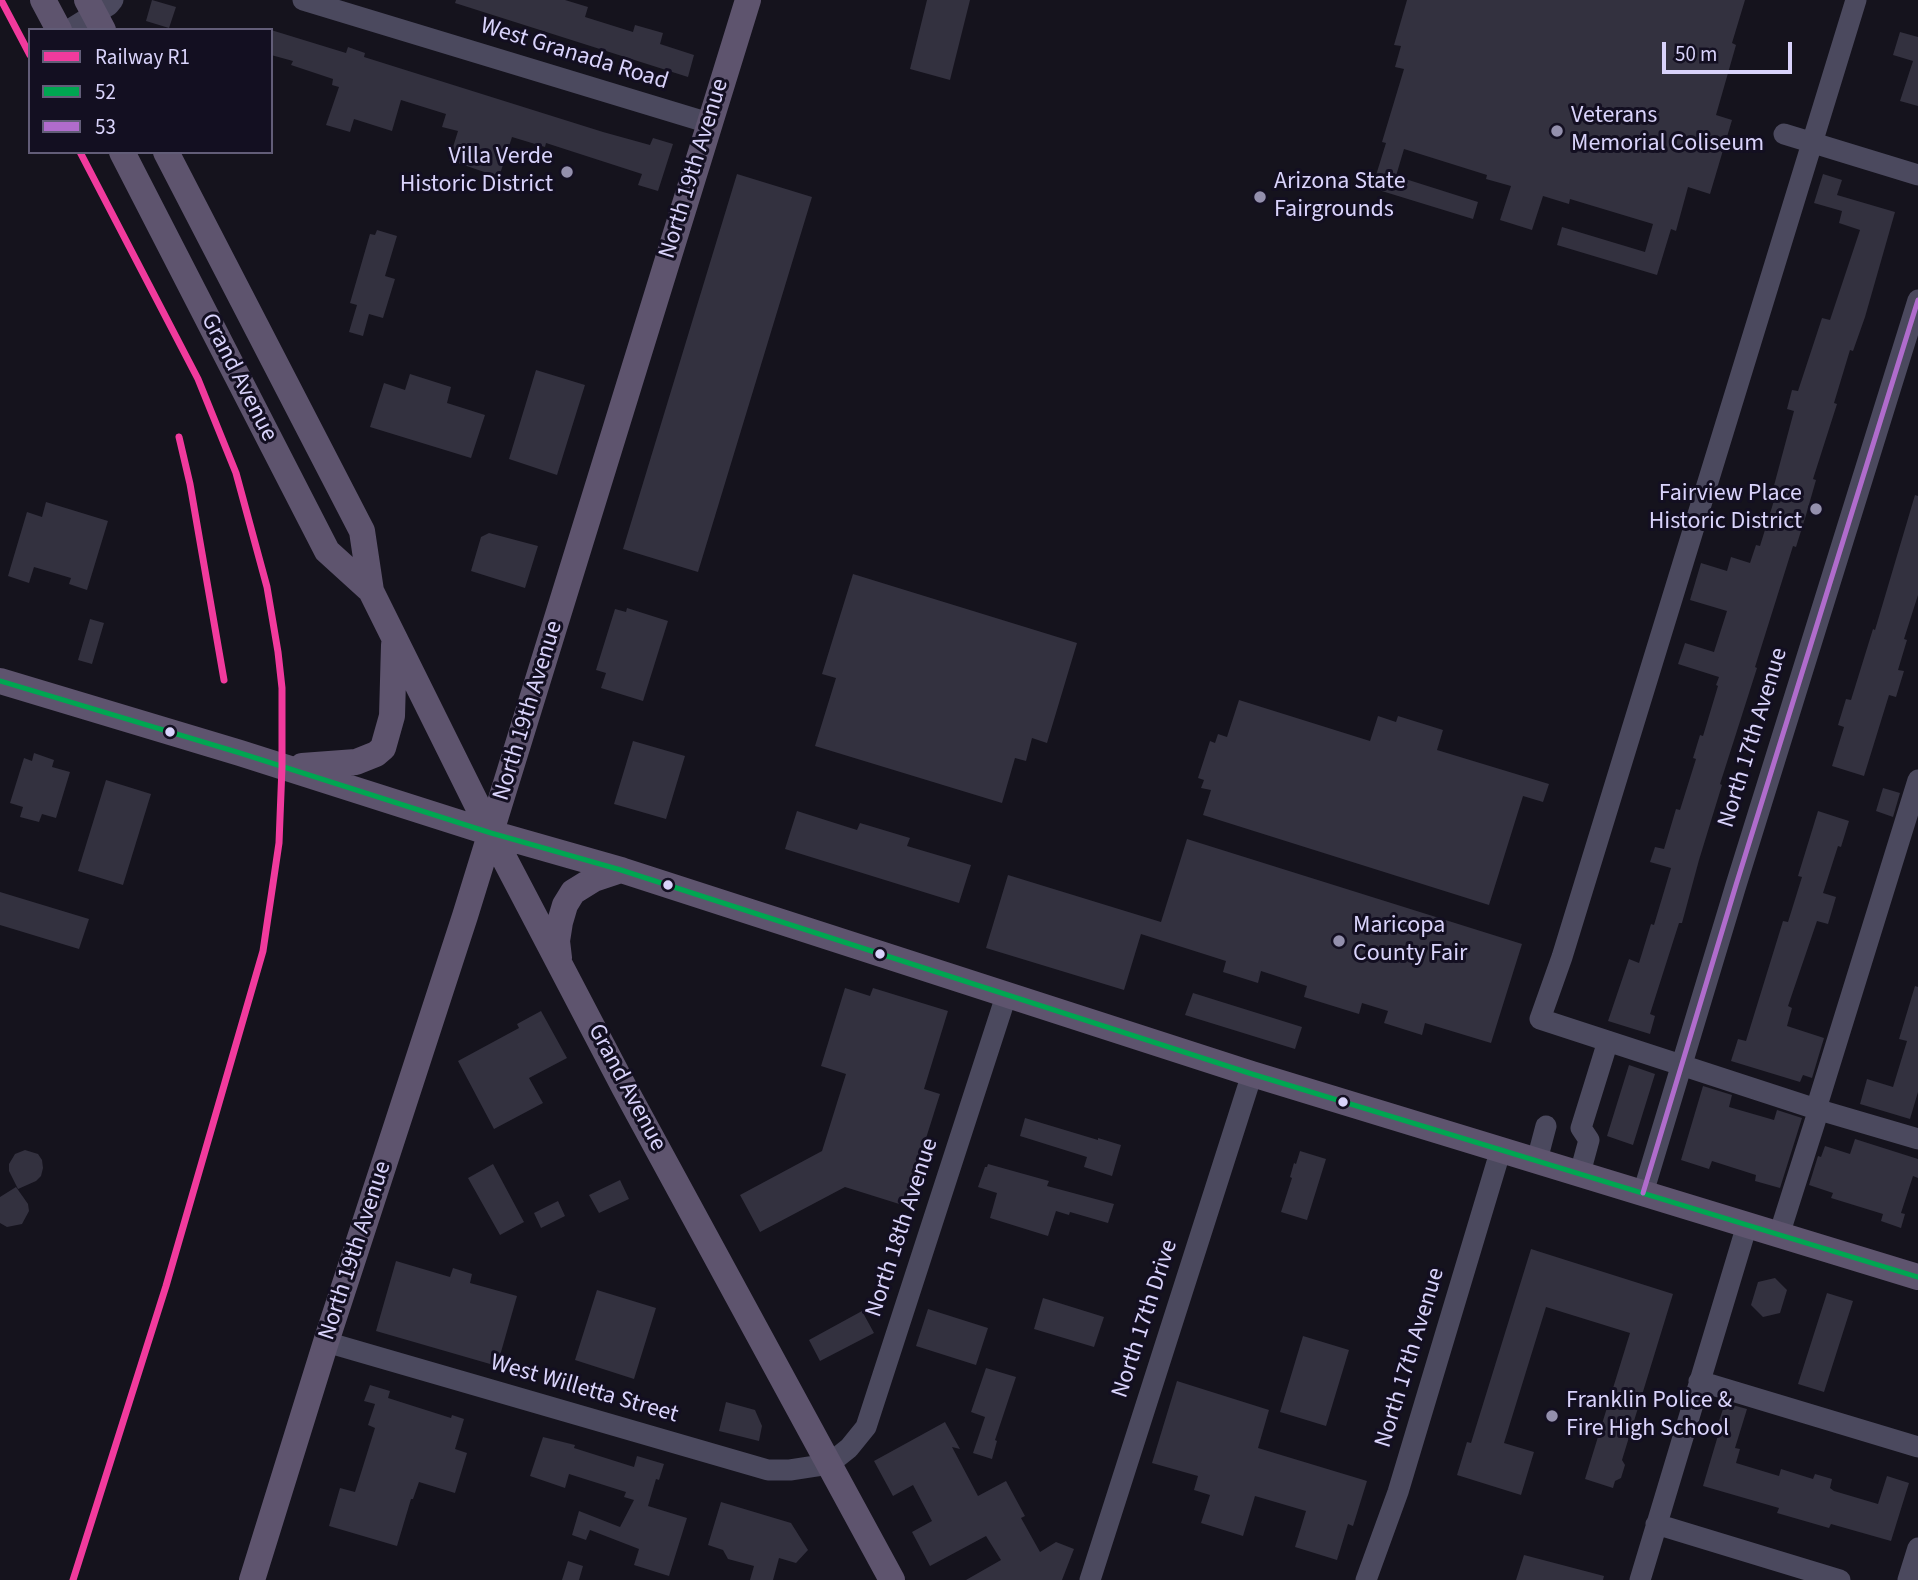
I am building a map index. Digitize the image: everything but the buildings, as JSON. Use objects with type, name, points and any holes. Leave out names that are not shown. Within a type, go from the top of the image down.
[{"type":"main road","points":[[43,0],[58,28]]},
{"type":"main road","name":"North 19th Avenue","points":[[258,1579],[326,1342],[491,833],[709,123],[743,1]]},
{"type":"main road","name":"Grand Avenue","points":[[123,154],[327,551],[371,591]]},
{"type":"main road","name":"Grand Avenue","points":[[167,154],[362,531],[371,591],[491,833],[892,1580]]},
{"type":"main road","points":[[282,767],[356,762],[376,754],[383,748],[392,716],[394,640]]},
{"type":"main road","points":[[0,681],[491,833],[621,870],[1252,1074],[1779,1235],[1917,1274]]},
{"type":"main road","points":[[559,963],[557,941],[560,922],[569,898],[582,885],[621,870]]},
{"type":"street","name":"West Granada Road","points":[[303,0],[709,123]]},
{"type":"street","points":[[1856,0],[1562,957],[1540,1019],[1918,1139]]},
{"type":"street","points":[[72,28],[99,11]]},
{"type":"street","points":[[1784,134],[1918,175]]},
{"type":"street","name":"North 17th Avenue","points":[[1643,1193],[1918,300]]},
{"type":"street","points":[[1779,1235],[1918,780]]},
{"type":"street","name":"North 18th Avenue","points":[[829,1464],[849,1448],[866,1427],[1006,996]]},
{"type":"street","points":[[1580,1173],[1589,1140],[1581,1128],[1608,1041]]},
{"type":"street","name":"North 17th Drive","points":[[1090,1580],[1252,1074]]},
{"type":"street","points":[[1537,1160],[1546,1126]]},
{"type":"street","name":"North 17th Avenue","points":[[1366,1580],[1402,1479],[1501,1149]]},
{"type":"street","points":[[1640,1580],[1747,1225]]},
{"type":"street","name":"West Willetta Street","points":[[326,1342],[768,1470],[790,1470],[829,1464]]},
{"type":"street","points":[[1699,1381],[1918,1447]]},
{"type":"street","points":[[1656,1524],[1840,1580]]},
{"type":"street","points":[[1908,1580],[1918,1548]]},
{"type":"rail line","name":"R1","points":[[1,0],[28,51]]},
{"type":"rail line","name":"R1","points":[[73,1580],[166,1286],[263,951],[279,843],[282,767],[282,688],[278,652],[267,587],[236,473],[198,379],[81,154]]},
{"type":"rail line","name":"R1","points":[[179,437],[190,484],[224,680]]},
{"type":"transit line","name":"53","points":[[1643,1193],[1918,300]]},
{"type":"transit line","name":"52","points":[[0,681],[240,753],[491,833],[621,870],[1252,1074],[1918,1277]]},
{"type":"place","name":"Veterans Memorial Coliseum","points":[[1557,131]]},
{"type":"place","name":"Villa Verde Historic District","points":[[567,172]]},
{"type":"place","name":"Arizona State Fairgrounds","points":[[1260,197]]},
{"type":"place","name":"Fairview Place Historic District","points":[[1816,509]]},
{"type":"place","name":"Maricopa County Fair","points":[[1339,941]]},
{"type":"place","name":"Franklin Police & Fire High School","points":[[1552,1416]]}]
